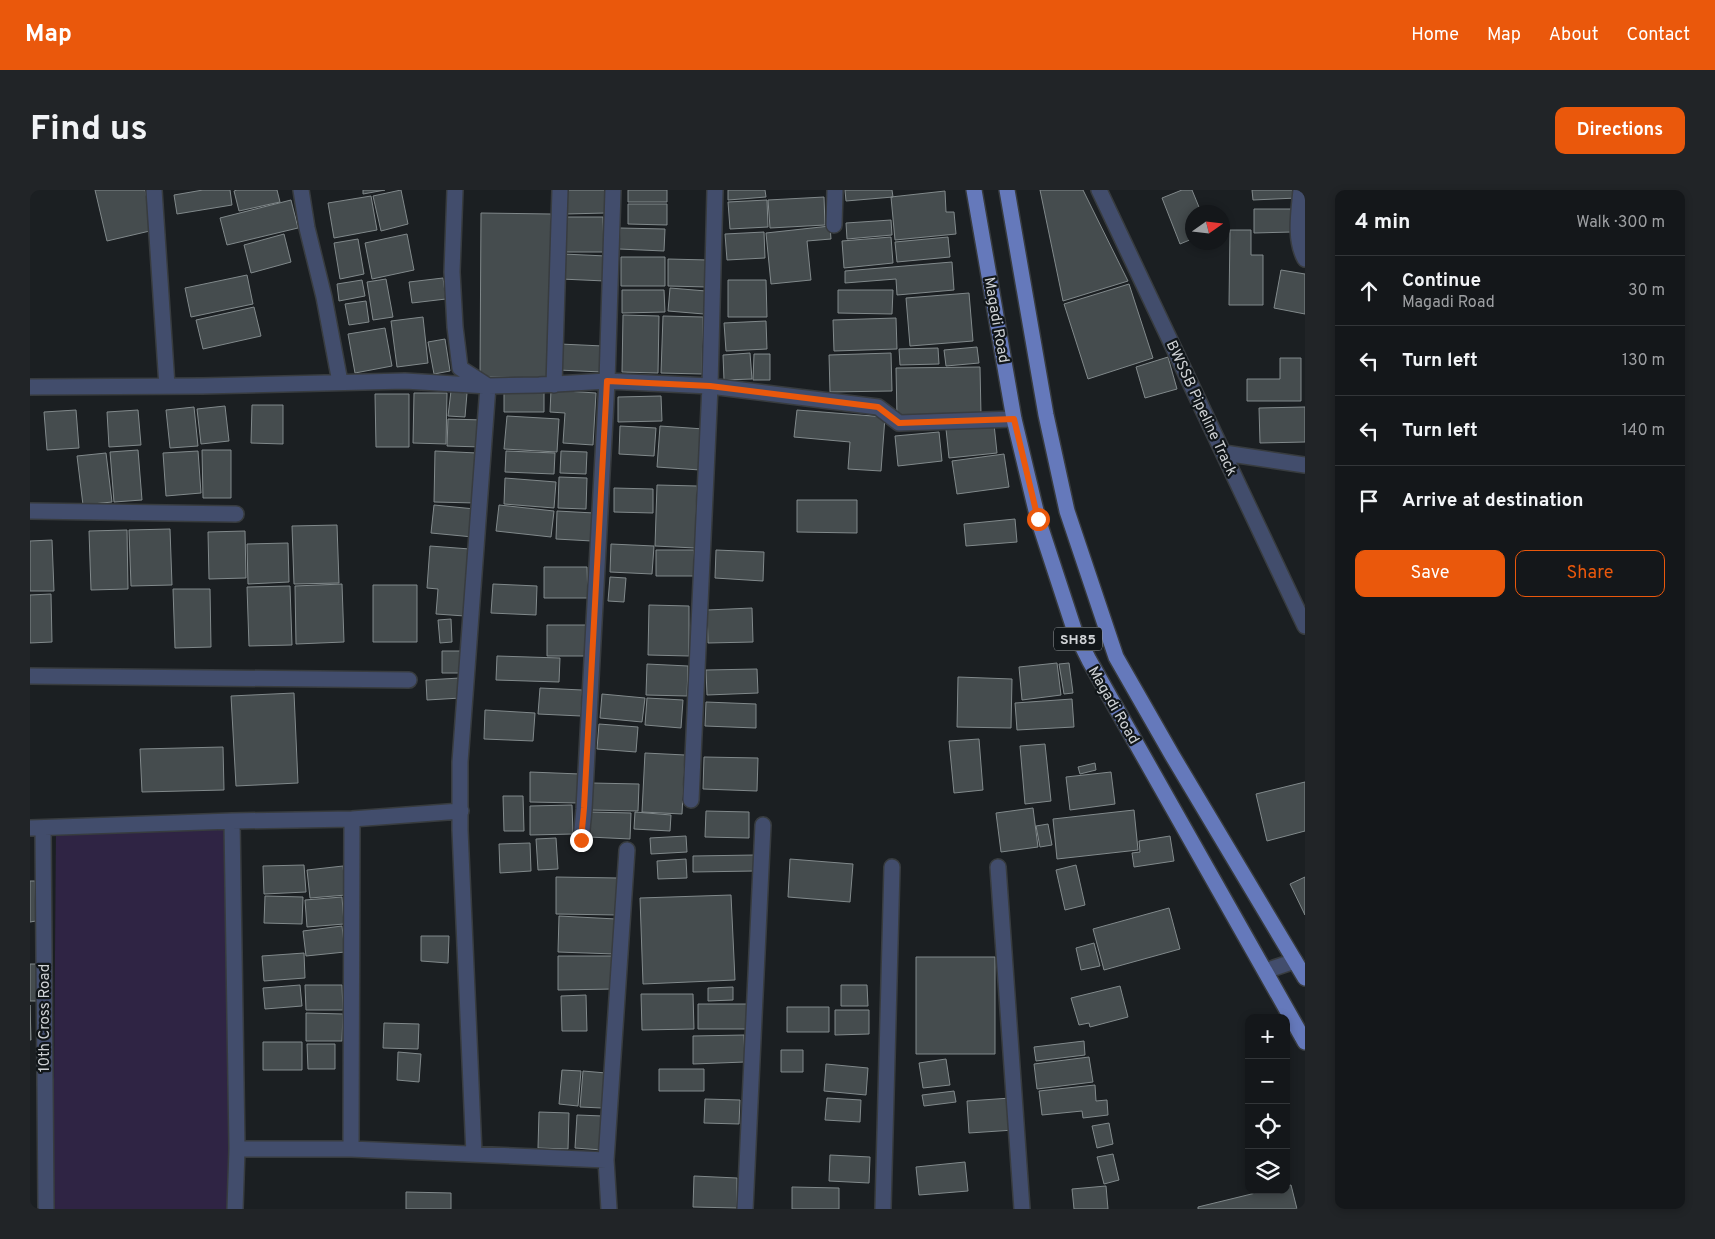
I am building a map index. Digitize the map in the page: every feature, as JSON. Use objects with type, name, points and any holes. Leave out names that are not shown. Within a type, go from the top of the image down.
[{"type":"main road","name":"Magadi Road","points":[[974,190],[1014,419],[1038,519],[1075,632],[1305,1042]]},
{"type":"main road","name":"Magadi Road","points":[[1007,190],[1046,415],[1067,511],[1116,657],[1305,978]]},
{"type":"street","points":[[154,190],[167,386]]},
{"type":"street","points":[[301,190],[307,228],[324,297],[340,382]]},
{"type":"street","points":[[455,190],[452,272],[455,327],[460,368],[488,386]]},
{"type":"street","points":[[554,385],[560,190]]},
{"type":"street","points":[[581,840],[607,381],[613,190]]},
{"type":"street","points":[[691,800],[710,386],[715,190]]},
{"type":"street","points":[[834,225],[835,190]]},
{"type":"street","name":"BWSSB Pipeline Track","points":[[1099,190],[1305,626]]},
{"type":"street","points":[[1301,190],[1298,235],[1299,247],[1305,259]]},
{"type":"street","points":[[30,387],[405,381],[488,386],[554,385],[607,381],[710,386],[878,407],[899,423],[1014,419]]},
{"type":"street","points":[[474,1154],[460,840],[460,762],[488,386]]},
{"type":"street","points":[[1224,453],[1305,465]]},
{"type":"street","points":[[30,510],[236,514]]},
{"type":"street","points":[[30,676],[409,680]]},
{"type":"street","points":[[36,828],[352,818],[461,811]]},
{"type":"street","points":[[351,1149],[352,818]]},
{"type":"street","points":[[232,821],[237,1149],[235,1209]]},
{"type":"street","points":[[745,1209],[762,825]]},
{"type":"street","name":"10th Cross Road","points":[[36,828],[46,1209]]},
{"type":"street","points":[[609,1209],[606,1160],[627,850]]},
{"type":"street","points":[[883,1209],[892,867]]},
{"type":"street","points":[[998,867],[1022,1209]]},
{"type":"street","points":[[1265,971],[1295,961]]},
{"type":"street","points":[[237,1149],[351,1149],[606,1160]]},
{"type":"shaded area","points":[[56,828],[241,830],[238,1209],[53,1209]]},
{"type":"building","points":[[95,190],[145,190],[154,230],[107,241]]},
{"type":"building","points":[[203,190],[230,190],[232,205],[177,214],[174,195]]},
{"type":"building","points":[[277,190],[280,202],[239,211],[234,191]]},
{"type":"building","points":[[363,190],[385,190],[363,194]]},
{"type":"building","points":[[401,190],[408,224],[381,231],[373,196]]},
{"type":"building","points":[[565,190],[605,190],[606,213],[565,214]]},
{"type":"building","points":[[628,190],[667,190],[667,202],[628,202]]},
{"type":"building","points":[[728,190],[765,190],[766,197],[728,200]]},
{"type":"building","points":[[845,190],[892,190],[893,197],[846,201]]},
{"type":"building","points":[[1040,190],[1083,190],[1128,281],[1063,301]]},
{"type":"building","points":[[1182,190],[1192,190],[1198,205],[1185,205],[1185,242],[1180,244],[1162,198]]},
{"type":"building","points":[[1252,190],[1297,190],[1297,198],[1253,200]]},
{"type":"building","points":[[945,191],[946,212],[954,212],[956,234],[895,240],[891,197]]},
{"type":"building","points":[[371,196],[377,230],[334,238],[328,203]]},
{"type":"building","points":[[824,197],[825,225],[770,228],[768,200]]},
{"type":"building","points":[[291,200],[298,228],[227,245],[220,218]]},
{"type":"building","points":[[767,200],[768,227],[730,229],[728,202]]},
{"type":"building","points":[[628,204],[667,204],[667,225],[628,224]]},
{"type":"building","points":[[1254,209],[1291,209],[1292,232],[1254,233]]},
{"type":"building","points":[[481,213],[551,214],[549,378],[480,377]]},
{"type":"building","points":[[565,217],[603,217],[604,252],[566,252]]},
{"type":"building","points":[[891,220],[892,235],[847,239],[846,223]]},
{"type":"building","points":[[830,226],[831,239],[807,241],[811,280],[771,284],[766,233]]},
{"type":"building","points":[[620,228],[665,229],[664,251],[619,249]]},
{"type":"building","points":[[1230,230],[1251,230],[1251,255],[1263,255],[1263,305],[1229,305]]},
{"type":"building","points":[[764,232],[765,258],[727,260],[725,234]]},
{"type":"building","points":[[284,234],[291,262],[251,273],[244,245]]},
{"type":"building","points":[[407,234],[414,270],[372,279],[365,243]]},
{"type":"building","points":[[891,237],[893,263],[844,268],[842,241]]},
{"type":"building","points":[[948,237],[950,257],[897,262],[895,242]]},
{"type":"building","points":[[358,239],[364,274],[340,279],[334,243]]},
{"type":"building","points":[[563,254],[606,256],[605,281],[561,279]]},
{"type":"building","points":[[621,257],[665,257],[665,286],[621,286]]},
{"type":"building","points":[[668,259],[708,260],[707,287],[668,286]]},
{"type":"building","points":[[952,262],[954,290],[897,295],[896,279],[845,283],[845,271]]},
{"type":"building","points":[[1281,270],[1305,274],[1305,314],[1274,308]]},
{"type":"building","points":[[247,275],[253,304],[191,317],[185,288]]},
{"type":"building","points":[[443,278],[446,299],[412,303],[409,282]]},
{"type":"building","points":[[386,279],[393,317],[373,320],[367,282]]},
{"type":"building","points":[[362,280],[365,296],[339,301],[337,284]]},
{"type":"building","points":[[728,280],[766,280],[767,317],[728,317]]},
{"type":"building","points":[[1129,284],[1153,358],[1088,379],[1064,304]]},
{"type":"building","points":[[670,288],[706,291],[704,314],[668,311]]},
{"type":"building","points":[[622,290],[664,290],[665,312],[622,313]]},
{"type":"building","points":[[838,290],[893,290],[892,314],[838,313]]},
{"type":"building","points":[[969,293],[973,341],[910,346],[906,298]]},
{"type":"building","points":[[366,301],[369,322],[349,325],[345,304]]},
{"type":"building","points":[[254,307],[261,336],[203,349],[196,320]]},
{"type":"building","points":[[623,315],[659,316],[658,373],[622,372]]},
{"type":"building","points":[[663,316],[703,317],[702,374],[661,373]]},
{"type":"building","points":[[423,317],[428,363],[397,367],[391,321]]},
{"type":"building","points":[[896,318],[897,349],[834,351],[833,320]]},
{"type":"building","points":[[766,321],[767,349],[726,351],[724,323]]},
{"type":"building","points":[[385,328],[392,366],[355,373],[348,334]]},
{"type":"building","points":[[445,339],[450,371],[434,374],[428,342]]},
{"type":"building","points":[[560,344],[603,346],[602,372],[558,370]]},
{"type":"building","points":[[977,347],[979,363],[946,366],[944,350]]},
{"type":"building","points":[[938,348],[939,364],[900,365],[899,349]]},
{"type":"building","points":[[750,353],[752,379],[724,380],[723,355]]},
{"type":"building","points":[[891,353],[892,391],[830,392],[829,355]]},
{"type":"building","points":[[754,354],[770,354],[770,380],[753,380]]},
{"type":"building","points":[[1168,357],[1177,389],[1145,398],[1136,367]]},
{"type":"building","points":[[1280,358],[1301,358],[1301,401],[1247,401],[1247,379],[1280,379]]},
{"type":"building","points":[[980,367],[981,415],[897,417],[896,368]]},
{"type":"building","points":[[551,390],[596,393],[593,445],[563,443],[565,413],[550,412]]},
{"type":"building","points":[[451,391],[467,393],[465,417],[448,416]]},
{"type":"building","points":[[504,391],[544,391],[544,412],[504,412]]},
{"type":"building","points":[[414,393],[447,393],[446,444],[413,443]]},
{"type":"building","points":[[375,394],[409,394],[409,447],[376,447]]},
{"type":"building","points":[[661,396],[662,421],[618,422],[618,397]]},
{"type":"building","points":[[252,405],[283,405],[283,444],[251,443]]},
{"type":"building","points":[[225,406],[229,441],[201,444],[197,409]]},
{"type":"building","points":[[194,407],[198,446],[170,448],[166,410]]},
{"type":"building","points":[[1305,407],[1305,442],[1260,443],[1259,408]]},
{"type":"building","points":[[76,410],[79,448],[47,450],[44,412]]},
{"type":"building","points":[[138,410],[141,445],[109,447],[107,412]]},
{"type":"building","points":[[797,410],[885,417],[881,471],[848,469],[850,442],[794,437]]},
{"type":"building","points":[[507,416],[559,419],[557,452],[504,449]]},
{"type":"building","points":[[448,419],[484,420],[483,447],[447,446]]},
{"type":"building","points":[[994,424],[997,453],[949,458],[946,429]]},
{"type":"building","points":[[620,426],[656,428],[654,456],[619,454]]},
{"type":"building","points":[[660,426],[704,429],[700,470],[657,467]]},
{"type":"building","points":[[939,432],[942,461],[898,466],[895,436]]},
{"type":"building","points":[[138,450],[142,500],[114,502],[110,452]]},
{"type":"building","points":[[202,450],[231,450],[231,498],[203,498]]},
{"type":"building","points":[[198,451],[201,493],[166,496],[163,453]]},
{"type":"building","points":[[435,451],[477,453],[476,503],[434,502]]},
{"type":"building","points":[[506,451],[555,453],[554,474],[505,472]]},
{"type":"building","points":[[561,451],[587,452],[586,474],[560,473]]},
{"type":"building","points":[[106,453],[112,502],[83,505],[77,456]]},
{"type":"building","points":[[1004,454],[1009,487],[957,494],[952,461]]},
{"type":"building","points":[[559,477],[587,478],[586,509],[558,508]]},
{"type":"building","points":[[505,478],[556,482],[554,508],[504,504]]},
{"type":"building","points":[[657,485],[697,486],[695,548],[655,546]]},
{"type":"building","points":[[614,488],[653,489],[653,513],[614,512]]},
{"type":"building","points":[[797,500],[857,500],[857,533],[797,532]]},
{"type":"building","points":[[434,505],[475,509],[473,537],[431,533]]},
{"type":"building","points":[[499,505],[554,511],[551,537],[496,531]]},
{"type":"building","points":[[557,511],[594,513],[592,541],[556,539]]},
{"type":"building","points":[[1015,519],[1017,542],[966,546],[964,524]]},
{"type":"building","points":[[337,525],[339,583],[294,584],[292,526]]},
{"type":"building","points":[[170,529],[172,585],[131,586],[129,530]]},
{"type":"building","points":[[127,530],[128,589],[91,590],[89,531]]},
{"type":"building","points":[[245,531],[246,578],[209,579],[208,532]]},
{"type":"building","points":[[52,540],[54,591],[30,591],[30,541]]},
{"type":"building","points":[[288,543],[289,582],[248,584],[247,544]]},
{"type":"building","points":[[611,544],[654,546],[652,574],[610,572]]},
{"type":"building","points":[[430,546],[470,549],[465,616],[436,614],[438,589],[427,588]]},
{"type":"building","points":[[656,550],[694,550],[694,576],[656,576]]},
{"type":"building","points":[[716,550],[764,552],[763,581],[715,578]]},
{"type":"building","points":[[544,567],[587,567],[588,598],[544,598]]},
{"type":"building","points":[[610,577],[626,578],[624,602],[608,601]]},
{"type":"building","points":[[342,584],[344,642],[296,644],[295,586]]},
{"type":"building","points":[[493,584],[537,586],[536,615],[491,613]]},
{"type":"building","points":[[373,585],[417,585],[417,642],[373,642]]},
{"type":"building","points":[[290,586],[292,645],[249,646],[247,587]]},
{"type":"building","points":[[173,589],[210,589],[211,647],[175,648]]},
{"type":"building","points":[[51,594],[52,642],[30,643],[30,595]]},
{"type":"building","points":[[649,605],[689,606],[689,656],[648,655]]},
{"type":"building","points":[[752,608],[753,642],[708,643],[707,610]]},
{"type":"building","points":[[451,619],[452,642],[440,643],[438,620]]},
{"type":"building","points":[[547,625],[586,625],[587,656],[547,656]]},
{"type":"building","points":[[442,651],[466,651],[466,673],[442,673]]},
{"type":"building","points":[[497,656],[560,658],[559,682],[496,680]]},
{"type":"building","points":[[1057,663],[1061,695],[1022,700],[1019,667]]},
{"type":"building","points":[[1069,663],[1073,693],[1064,694],[1059,664]]},
{"type":"building","points":[[647,664],[688,666],[687,696],[646,695]]},
{"type":"building","points":[[757,669],[758,693],[707,695],[706,670]]},
{"type":"building","points":[[958,677],[1012,679],[1011,728],[957,727]]},
{"type":"building","points":[[460,678],[461,698],[427,700],[426,680]]},
{"type":"building","points":[[540,688],[582,690],[581,716],[538,714]]},
{"type":"building","points":[[294,693],[298,783],[236,786],[231,696]]},
{"type":"building","points":[[602,694],[645,698],[642,722],[600,718]]},
{"type":"building","points":[[647,698],[683,700],[681,728],[645,725]]},
{"type":"building","points":[[1072,699],[1074,727],[1017,730],[1015,703]]},
{"type":"building","points":[[706,702],[756,704],[756,728],[705,726]]},
{"type":"building","points":[[485,710],[535,713],[533,741],[484,739]]},
{"type":"building","points":[[599,724],[638,727],[636,752],[597,749]]},
{"type":"building","points":[[979,739],[983,790],[954,793],[949,741]]},
{"type":"building","points":[[1045,744],[1051,801],[1025,804],[1020,746]]},
{"type":"building","points":[[223,747],[224,790],[142,792],[140,749]]},
{"type":"building","points":[[645,753],[685,755],[682,814],[642,812]]},
{"type":"building","points":[[704,757],[758,758],[757,791],[703,789]]},
{"type":"building","points":[[1095,763],[1096,770],[1080,774],[1078,767]]},
{"type":"building","points":[[530,772],[580,774],[579,803],[530,802]]},
{"type":"building","points":[[1111,772],[1115,804],[1070,810],[1066,777]]},
{"type":"building","points":[[1305,782],[1305,831],[1267,841],[1256,794]]},
{"type":"building","points":[[592,783],[639,784],[638,811],[591,810]]},
{"type":"building","points":[[503,796],[523,796],[524,831],[504,831]]},
{"type":"building","points":[[572,805],[573,834],[530,835],[530,806]]},
{"type":"building","points":[[1033,808],[1038,847],[1001,852],[996,813]]},
{"type":"building","points":[[1134,810],[1138,850],[1057,859],[1053,819]]},
{"type":"building","points":[[706,811],[749,812],[749,838],[705,837]]},
{"type":"building","points":[[590,812],[631,813],[630,839],[589,837]]},
{"type":"building","points":[[635,812],[671,815],[670,831],[634,829]]},
{"type":"building","points":[[1048,824],[1052,845],[1040,847],[1036,826]]},
{"type":"building","points":[[686,836],[687,852],[651,854],[650,838]]},
{"type":"building","points":[[1170,836],[1174,861],[1134,867],[1132,853],[1140,852],[1139,841]]},
{"type":"building","points":[[556,838],[558,869],[538,870],[536,839]]},
{"type":"building","points":[[530,843],[531,871],[500,873],[499,844]]},
{"type":"building","points":[[755,855],[755,871],[693,872],[693,856]]},
{"type":"building","points":[[686,859],[687,878],[658,879],[657,861]]},
{"type":"building","points":[[790,859],[853,864],[850,902],[788,897]]},
{"type":"building","points":[[304,865],[306,892],[264,894],[263,866]]},
{"type":"building","points":[[1076,865],[1085,905],[1065,910],[1056,870]]},
{"type":"building","points":[[343,866],[346,895],[310,898],[307,870]]},
{"type":"building","points":[[556,877],[618,878],[618,915],[556,914]]},
{"type":"building","points":[[1305,877],[1305,915],[1290,884]]},
{"type":"building","points":[[30,881],[35,881],[36,921],[30,922]]},
{"type":"building","points":[[731,895],[735,980],[643,984],[640,898]]},
{"type":"building","points":[[265,896],[303,897],[302,924],[264,923]]},
{"type":"building","points":[[342,897],[344,924],[307,927],[305,900]]},
{"type":"building","points":[[1169,908],[1180,949],[1104,970],[1093,929]]},
{"type":"building","points":[[559,916],[616,919],[615,954],[558,952]]},
{"type":"building","points":[[342,926],[345,952],[306,956],[303,931]]},
{"type":"building","points":[[421,936],[449,936],[448,963],[421,961]]},
{"type":"building","points":[[1094,943],[1100,966],[1081,970],[1076,948]]},
{"type":"building","points":[[304,953],[305,978],[264,981],[262,956]]},
{"type":"building","points":[[558,956],[613,956],[614,989],[558,990]]},
{"type":"building","points":[[916,957],[995,957],[995,1054],[916,1054]]},
{"type":"building","points":[[30,964],[38,964],[38,1001],[30,1001]]},
{"type":"building","points":[[300,985],[302,1006],[265,1009],[263,988]]},
{"type":"building","points":[[305,985],[342,985],[343,1010],[306,1010]]},
{"type":"building","points":[[841,985],[867,985],[868,1006],[841,1006]]},
{"type":"building","points":[[1120,986],[1128,1017],[1090,1027],[1089,1023],[1079,1025],[1071,998]]},
{"type":"building","points":[[733,987],[733,1000],[708,1001],[708,988]]},
{"type":"building","points":[[641,994],[693,994],[694,1029],[642,1030]]},
{"type":"building","points":[[586,995],[587,1031],[562,1031],[561,996]]},
{"type":"building","points":[[698,1004],[748,1004],[748,1029],[698,1029]]},
{"type":"building","points":[[30,1005],[31,1040],[30,1040]]},
{"type":"building","points":[[787,1007],[829,1007],[829,1032],[787,1032]]},
{"type":"building","points":[[835,1010],[869,1010],[869,1034],[835,1035]]},
{"type":"building","points":[[306,1013],[343,1014],[342,1041],[306,1041]]},
{"type":"building","points":[[384,1023],[419,1024],[418,1049],[383,1048]]},
{"type":"building","points":[[744,1035],[745,1062],[693,1064],[693,1036]]},
{"type":"building","points":[[1084,1041],[1085,1055],[1036,1061],[1034,1047]]},
{"type":"building","points":[[263,1042],[302,1042],[302,1070],[263,1070]]},
{"type":"building","points":[[307,1044],[335,1044],[335,1069],[308,1069]]},
{"type":"building","points":[[781,1050],[803,1050],[803,1072],[781,1072]]},
{"type":"building","points":[[398,1052],[421,1054],[419,1082],[397,1080]]},
{"type":"building","points":[[1089,1057],[1093,1082],[1037,1089],[1034,1064]]},
{"type":"building","points":[[946,1059],[950,1085],[923,1088],[919,1063]]},
{"type":"building","points":[[826,1064],[868,1068],[866,1095],[824,1091]]},
{"type":"building","points":[[659,1069],[704,1069],[704,1091],[659,1091]]},
{"type":"building","points":[[562,1070],[581,1071],[578,1106],[559,1104]]},
{"type":"building","points":[[583,1071],[606,1073],[602,1108],[580,1107]]},
{"type":"building","points":[[1095,1085],[1096,1101],[1107,1100],[1108,1115],[1083,1118],[1082,1111],[1042,1115],[1039,1091]]},
{"type":"building","points":[[954,1091],[956,1102],[924,1106],[922,1095]]},
{"type":"building","points":[[827,1098],[861,1100],[860,1122],[825,1120]]},
{"type":"building","points":[[1011,1098],[1014,1130],[969,1133],[967,1101]]},
{"type":"building","points":[[705,1099],[740,1100],[739,1124],[704,1123]]},
{"type":"building","points":[[539,1112],[569,1113],[568,1149],[538,1148]]},
{"type":"building","points":[[577,1115],[603,1116],[602,1150],[575,1148]]},
{"type":"building","points":[[1109,1123],[1113,1144],[1097,1148],[1092,1126]]},
{"type":"building","points":[[1113,1154],[1119,1180],[1104,1184],[1097,1157]]},
{"type":"building","points":[[830,1155],[870,1157],[869,1183],[829,1181]]},
{"type":"building","points":[[965,1162],[968,1191],[919,1195],[916,1167]]},
{"type":"building","points":[[694,1176],[737,1178],[737,1208],[693,1207]]},
{"type":"building","points":[[1290,1185],[1297,1209],[1198,1209],[1198,1207],[1252,1194],[1290,1194]]},
{"type":"building","points":[[1106,1186],[1108,1209],[1074,1209],[1072,1189]]},
{"type":"building","points":[[792,1187],[839,1188],[839,1209],[792,1209]]},
{"type":"building","points":[[406,1192],[451,1193],[451,1209],[406,1209]]},
{"type":"route","points":[[581,840],[607,381],[710,386],[878,407],[899,423],[1014,419],[1038,519]]}]
